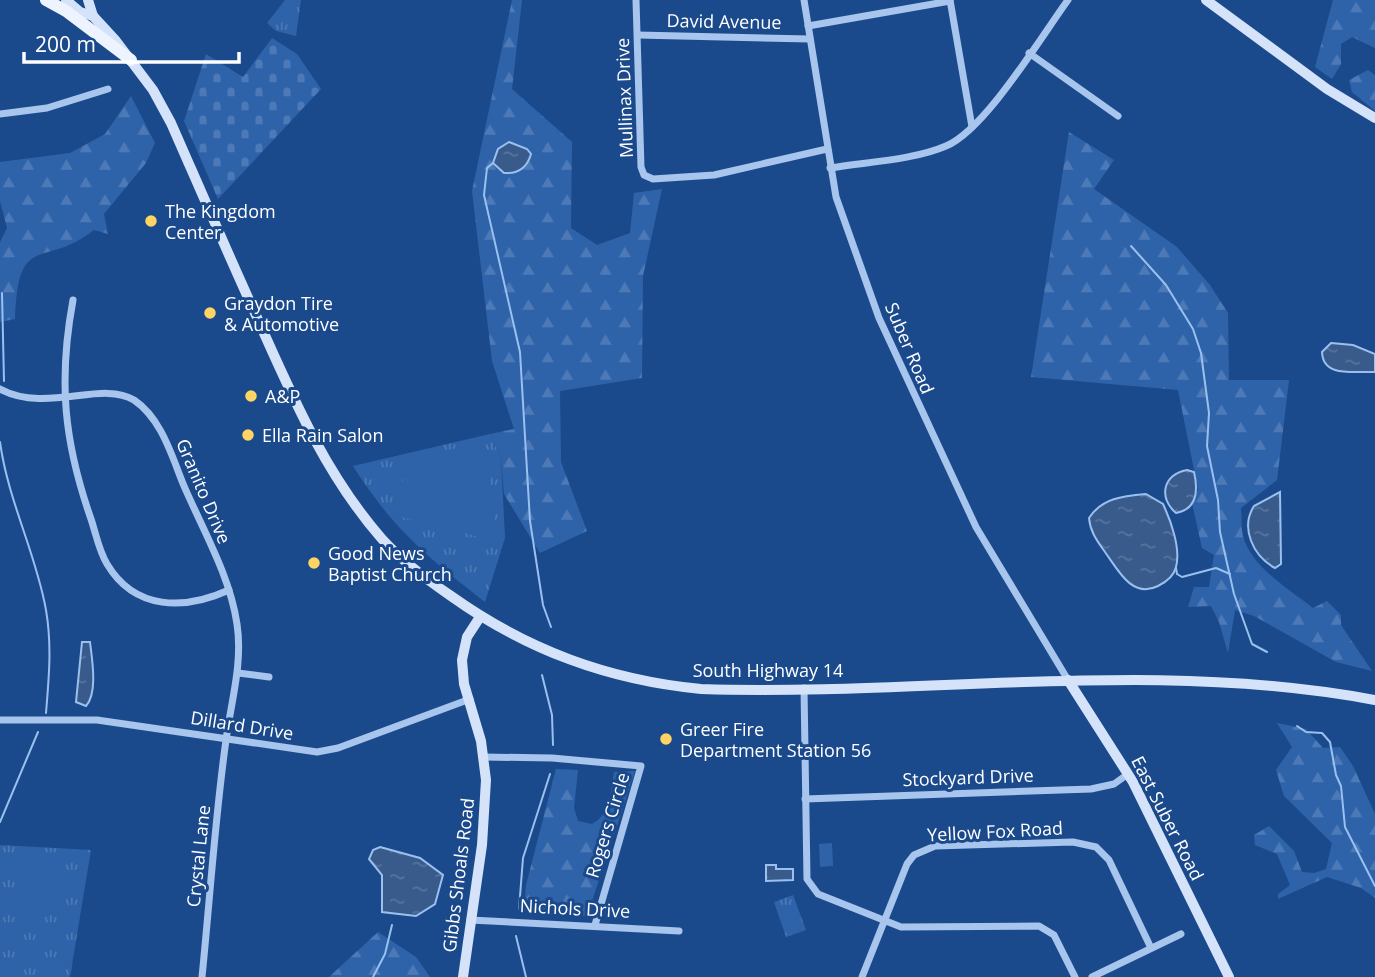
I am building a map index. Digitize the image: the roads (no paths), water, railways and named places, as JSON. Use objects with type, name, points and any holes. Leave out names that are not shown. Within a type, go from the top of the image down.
[{"type":"main road","points":[[46,0],[66,11],[131,60]]},
{"type":"main road","name":"South Highway 14","points":[[66,0],[80,12],[93,16]]},
{"type":"main road","name":"South Highway 14","points":[[88,0],[93,16],[153,90],[171,123],[295,403],[331,468],[382,540],[415,571],[480,617],[550,654],[604,672],[647,682],[701,689],[1159,679],[1242,682],[1375,700]]},
{"type":"main road","points":[[1206,0],[1326,89],[1375,118]]},
{"type":"main road","name":"Gibbs Shoals Road","points":[[463,977],[485,811],[484,757],[462,660],[467,637],[480,617]]},
{"type":"main road","name":"East Suber Road","points":[[1068,680],[1128,774],[1229,977]]},
{"type":"street","name":"Mullinax Drive","points":[[636,0],[641,167],[646,177],[714,174],[827,149]]},
{"type":"street","name":"Suber Road","points":[[804,0],[830,168],[840,214],[870,293],[946,469],[994,561],[1068,680]]},
{"type":"street","points":[[808,26],[950,0],[972,127]]},
{"type":"street","points":[[830,168],[936,150],[960,139],[972,127],[1068,0]]},
{"type":"street","name":"David Avenue","points":[[638,35],[810,39]]},
{"type":"street","points":[[1029,53],[1118,116]]},
{"type":"street","points":[[0,114],[47,108],[108,89]]},
{"type":"street","points":[[74,300],[66,336],[63,399],[78,482],[106,562],[117,579],[155,601],[178,605],[205,601],[229,590]]},
{"type":"street","name":"Granito Drive","points":[[0,389],[24,400],[118,394],[134,400],[160,429],[229,590],[238,625],[238,673],[226,738]]},
{"type":"street","points":[[238,673],[270,677]]},
{"type":"street","points":[[804,688],[807,879],[813,890],[901,927],[1040,926],[1054,935],[1075,977]]},
{"type":"street","name":"Dillard Drive","points":[[0,720],[97,720],[326,751],[470,698]]},
{"type":"street","name":"Crystal Lane","points":[[202,977],[226,738]]},
{"type":"street","name":"Rogers Circle","points":[[484,757],[552,758],[641,766],[595,925]]},
{"type":"street","name":"Stockyard Drive","points":[[806,799],[1091,789],[1115,784],[1128,774]]},
{"type":"street","name":"Yellow Fox Road","points":[[862,977],[907,864],[925,848],[1085,843],[1096,847],[1109,860],[1151,948]]},
{"type":"street","name":"Nichols Drive","points":[[470,920],[679,931]]},
{"type":"street","points":[[1092,977],[1181,934]]},
{"type":"water","points":[[509,142],[527,149],[531,154],[521,169],[504,173],[493,163],[498,149]]},
{"type":"water","points":[[1331,343],[1353,345],[1375,354],[1375,372],[1341,371],[1328,366],[1322,352]]},
{"type":"water","points":[[1187,470],[1194,472],[1195,497],[1189,507],[1176,513],[1167,501],[1166,487],[1173,476]]},
{"type":"water","points":[[1280,492],[1281,564],[1275,568],[1255,549],[1248,523],[1254,506]]},
{"type":"water","points":[[1146,494],[1163,504],[1172,527],[1177,560],[1175,570],[1167,581],[1149,589],[1141,589],[1133,586],[1121,574],[1095,536],[1089,518],[1107,502]]},
{"type":"water","points":[[82,642],[90,642],[93,666],[92,693],[86,706],[76,702]]},
{"type":"water","points":[[380,847],[420,858],[443,875],[435,904],[416,916],[382,912],[382,875],[369,859],[373,850]]},
{"type":"water","points":[[766,865],[776,865],[776,869],[793,869],[793,880],[766,881]]},
{"type":"waterway","points":[[493,163],[487,168],[484,195],[520,352],[530,521],[543,605],[551,627]]},
{"type":"waterway","points":[[1131,246],[1166,285],[1193,329],[1201,353],[1209,413],[1207,446],[1218,500],[1220,532],[1234,594],[1252,644],[1267,652]]},
{"type":"waterway","points":[[2,293],[4,381]]},
{"type":"waterway","points":[[0,442],[9,485],[36,568],[46,610],[49,648],[46,713]]},
{"type":"waterway","points":[[1176,568],[1177,574],[1182,577],[1216,568],[1230,574]]},
{"type":"waterway","points":[[542,675],[552,715],[553,745]]},
{"type":"waterway","points":[[1297,726],[1306,732],[1322,733],[1330,742],[1336,775],[1341,786],[1345,827],[1375,886]]},
{"type":"waterway","points":[[0,822],[38,732]]},
{"type":"waterway","points":[[519,909],[523,858],[550,774]]},
{"type":"waterway","points":[[373,977],[385,954],[392,925]]},
{"type":"waterway","points":[[516,936],[526,977]]},
{"type":"place","name":"The Kingdom Center","points":[[151,221]]},
{"type":"place","name":"Graydon Tire & Automotive","points":[[210,313]]},
{"type":"place","name":"A&P","points":[[251,396]]},
{"type":"place","name":"Ella Rain Salon","points":[[248,435]]},
{"type":"place","name":"Good News Baptist Church","points":[[314,563]]},
{"type":"place","name":"Greer Fire Department Station 56","points":[[666,739]]}]
